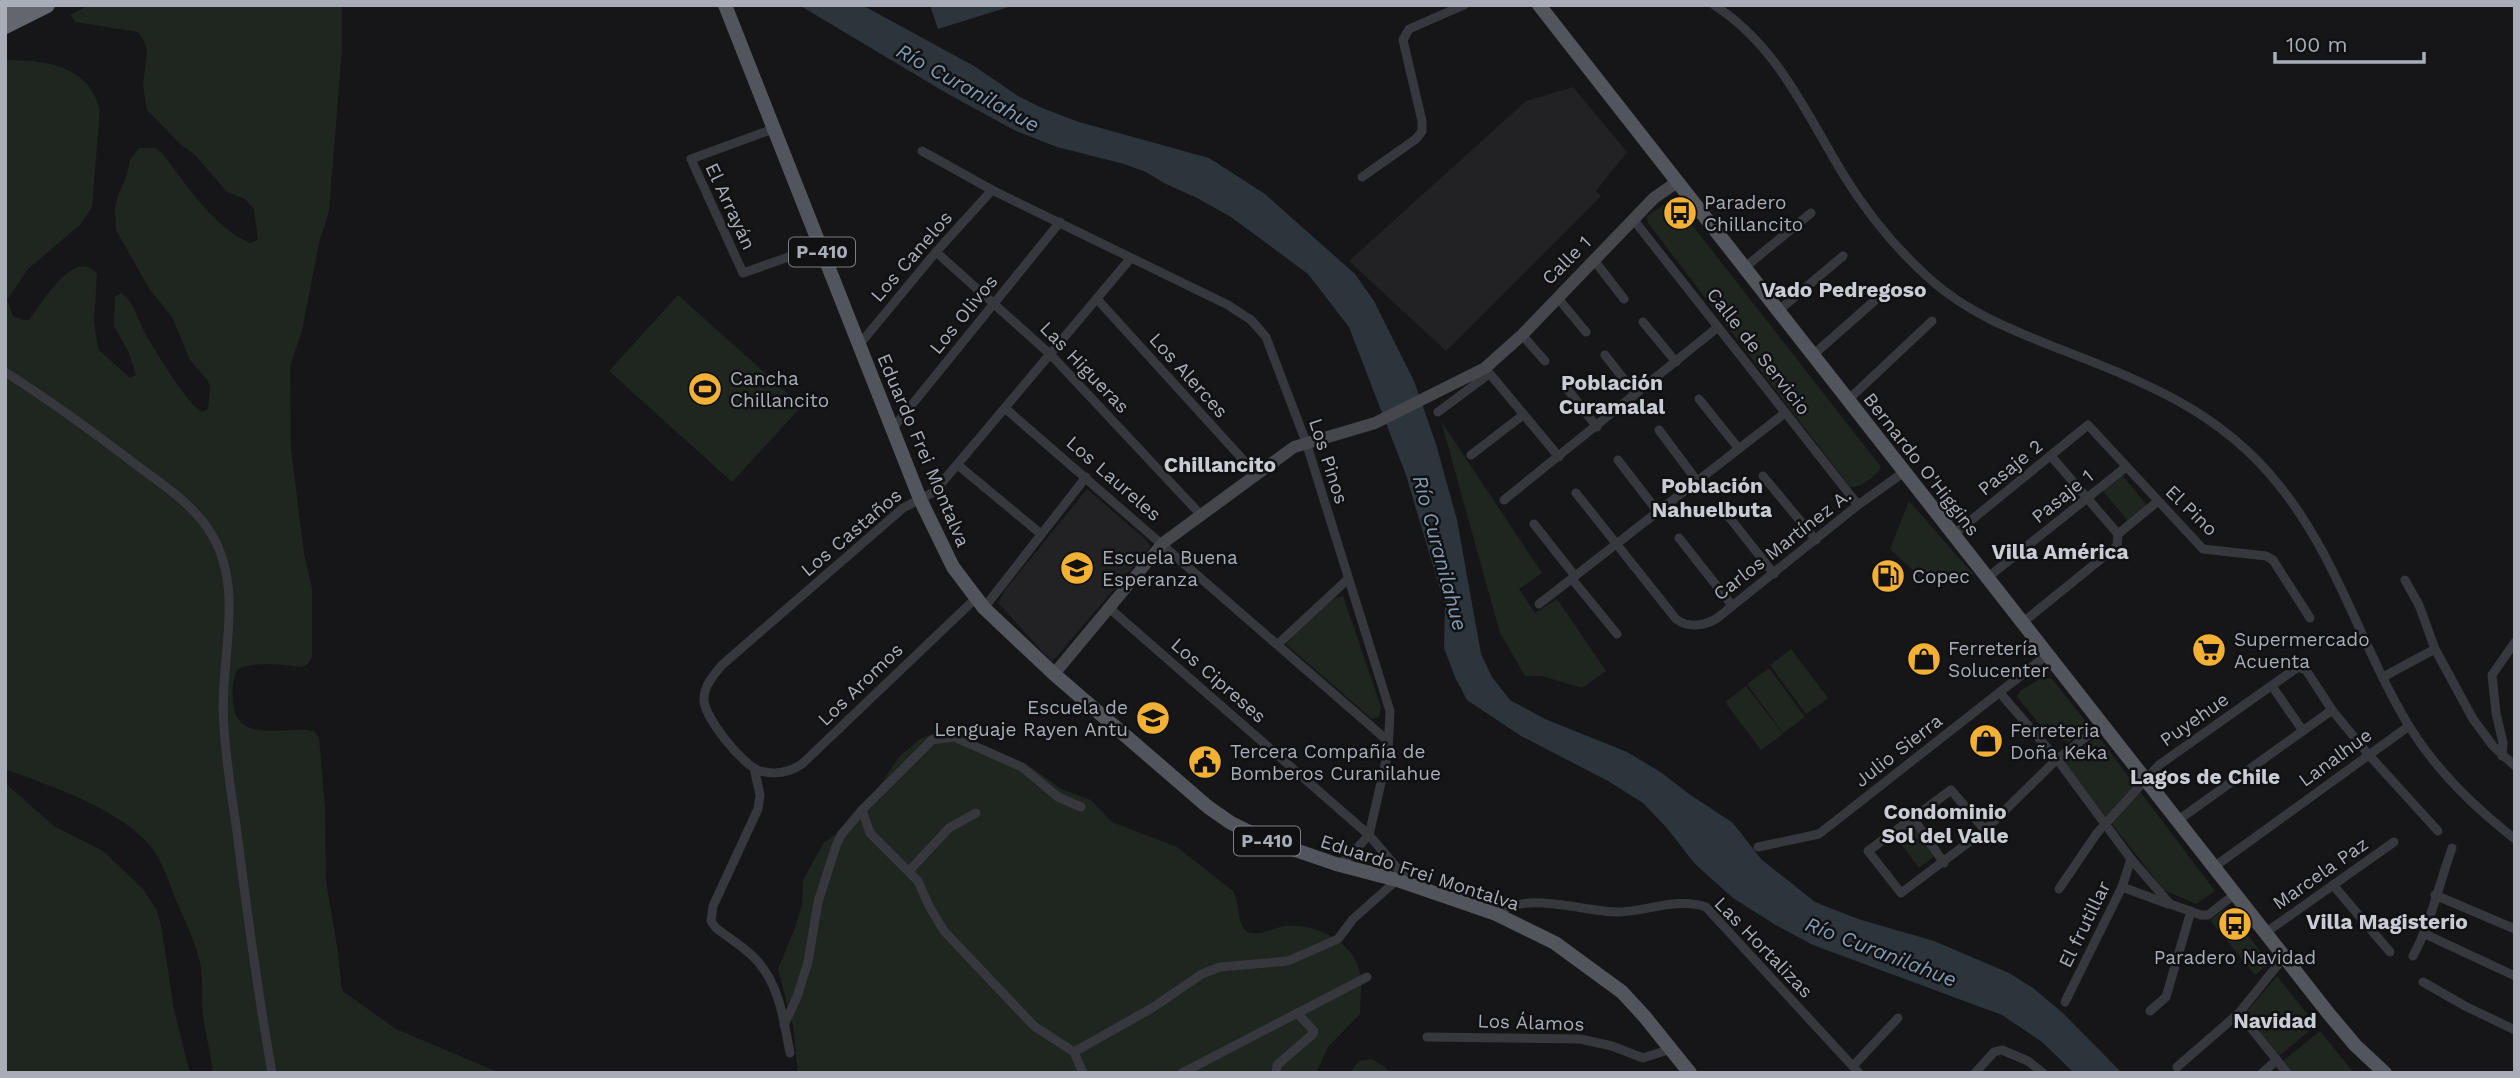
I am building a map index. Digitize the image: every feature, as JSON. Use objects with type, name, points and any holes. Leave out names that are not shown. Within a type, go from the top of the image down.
[{"type":"highway","points":[[5,12],[18,5]]},
{"type":"highway","points":[[5,26],[47,5]]},
{"type":"main road","name":"Eduardo Frei Montalva","points":[[725,5],[920,499],[943,548],[979,603],[1054,674],[1219,815],[1266,840],[1496,914],[1555,943],[1600,974],[1637,1008],[1690,1073]]},
{"type":"main road","name":"Bernardo O'Higgins","points":[[1539,5],[2344,1033],[2385,1073]]},
{"type":"street","points":[[1362,177],[1416,139],[1422,131],[1403,40],[1405,33],[1464,5]]},
{"type":"street","points":[[1714,5],[1747,30],[1770,53],[1856,194],[1903,252],[1941,289],[1993,322],[2162,392],[2212,421],[2250,451],[2279,484],[2318,540],[2409,726],[2431,758],[2461,792],[2515,839]]},
{"type":"street","name":"El Arrayán","points":[[773,129],[691,159],[743,273],[820,246]]},
{"type":"street","name":"Los Pinos","points":[[922,151],[992,190],[1228,305],[1251,320],[1266,337],[1306,442],[1390,711],[1388,741],[1369,835]]},
{"type":"street","name":"Calle 1","points":[[1054,674],[1163,543],[1294,447],[1375,423],[1487,371],[1654,198],[1677,182]]},
{"type":"street","name":"Los Canelos","points":[[859,345],[936,252],[992,190]]},
{"type":"street","points":[[1744,268],[1811,213]]},
{"type":"street","name":"Calle de Servicio","points":[[1633,219],[1858,505]]},
{"type":"street","name":"Los Olivos","points":[[893,429],[1060,222]]},
{"type":"street","name":"Las Higueras","points":[[936,252],[1051,355],[1201,515]]},
{"type":"street","points":[[1778,312],[1843,256]]},
{"type":"street","name":"Los Castaños","points":[[757,769],[711,721],[705,709],[705,689],[711,678],[903,508],[934,492],[959,466],[1130,259]]},
{"type":"street","points":[[1594,261],[1624,299]]},
{"type":"street","points":[[1812,355],[1889,288]]},
{"type":"street","points":[[1557,297],[1586,332]]},
{"type":"street","name":"Los Alerces","points":[[1097,299],[1256,474]]},
{"type":"street","points":[[1848,400],[1932,321]]},
{"type":"street","points":[[1643,322],[1676,362]]},
{"type":"street","points":[[1504,500],[1718,327]]},
{"type":"street","points":[[1522,335],[1545,361]]},
{"type":"street","points":[[1605,355],[1636,395]]},
{"type":"street","points":[[1438,412],[1487,371],[1559,457]]},
{"type":"street","points":[[5,372],[119,451],[188,505],[206,526],[223,559],[230,603],[223,692],[224,730],[247,917],[272,1073]]},
{"type":"street","points":[[1565,386],[1597,427]]},
{"type":"street","points":[[1699,399],[1739,449]]},
{"type":"street","name":"Los Laureles","points":[[1006,409],[1388,741]]},
{"type":"street","points":[[1539,604],[1786,413]]},
{"type":"street","points":[[1471,456],[1522,415]]},
{"type":"street","name":"Pasaje 2","points":[[1953,535],[2088,425]]},
{"type":"street","name":"El Pino","points":[[2088,425],[2157,502],[2205,550],[2271,558],[2309,618]]},
{"type":"street","points":[[1660,430],[1698,481]]},
{"type":"street","points":[[2051,456],[2118,534]]},
{"type":"street","points":[[1618,460],[1658,512]]},
{"type":"street","points":[[959,466],[1041,534]]},
{"type":"street","name":"Pasaje 1","points":[[1987,578],[2126,467]]},
{"type":"street","name":"Carlos Martínez A.","points":[[1615,545],[1676,620],[1690,625],[1707,623],[1904,472]]},
{"type":"street","points":[[1763,476],[1816,540]]},
{"type":"street","name":"Los Aromos","points":[[757,769],[791,772],[802,764],[979,603],[1041,534],[1086,477]]},
{"type":"street","points":[[1576,493],[1615,545]]},
{"type":"street","points":[[2022,623],[2117,545],[2118,534],[2157,502]]},
{"type":"street","points":[[1722,508],[1774,574]]},
{"type":"street","points":[[1534,524],[1616,634]]},
{"type":"street","points":[[1679,538],[1731,604]]},
{"type":"street","points":[[1278,644],[1349,579]]},
{"type":"street","points":[[2404,580],[2419,605],[2435,649],[2473,719],[2502,756],[2515,765]]},
{"type":"street","name":"Los Cipreses","points":[[1108,607],[1369,835]]},
{"type":"street","points":[[2502,756],[2503,743],[2491,675],[2515,642]]},
{"type":"street","points":[[2383,677],[2435,649]]},
{"type":"street","name":"Julio Sierra","points":[[1758,847],[1819,834],[2047,655]]},
{"type":"street","name":"Puyehue","points":[[2059,890],[2105,824],[2159,765],[2272,686],[2301,667],[2306,670],[2332,710]]},
{"type":"street","points":[[2272,686],[2303,731]]},
{"type":"street","points":[[2000,692],[2057,759],[2131,859],[2170,904]]},
{"type":"street","points":[[2177,821],[2332,710],[2438,831]]},
{"type":"street","points":[[1985,830],[1951,790],[1868,851],[1901,893],[1985,830],[2057,759],[2102,725]]},
{"type":"street","name":"Lanalhue","points":[[2214,867],[2409,726]]},
{"type":"street","points":[[784,1025],[797,997],[808,962],[818,902],[835,846],[862,810],[932,740],[954,737],[1022,767],[1058,797],[1081,807]]},
{"type":"street","points":[[757,769],[760,795],[758,809],[710,913],[716,928],[759,962],[778,998],[790,1052]]},
{"type":"street","points":[[862,810],[870,833],[918,881],[944,932],[1034,1026],[1074,1052],[1083,1073]]},
{"type":"street","points":[[909,871],[949,828],[976,813]]},
{"type":"street","points":[[1913,818],[1944,863]]},
{"type":"street","points":[[1336,864],[1347,859],[1369,835],[1413,886]]},
{"type":"street","name":"Marcela Paz","points":[[2265,933],[2394,842]]},
{"type":"street","points":[[2413,956],[2426,934],[2435,895],[2452,848]]},
{"type":"street","name":"El frutillar","points":[[2065,1002],[2122,887],[2131,859]]},
{"type":"street","points":[[1074,1052],[1152,1008],[1202,974],[1220,967],[1288,961],[1338,939],[1353,919],[1397,880]]},
{"type":"street","points":[[2333,885],[2389,952]]},
{"type":"street","points":[[2122,887],[2208,915],[2235,894]]},
{"type":"street","points":[[2435,895],[2515,929]]},
{"type":"street","name":"Las Hortalizas","points":[[1496,914],[1509,907],[1542,902],[1605,912],[1687,903],[1706,907],[1856,1069]]},
{"type":"street","points":[[2150,1011],[2166,997],[2191,911]]},
{"type":"street","points":[[2426,934],[2515,976]]},
{"type":"street","points":[[2177,1067],[2239,1013],[2284,957]]},
{"type":"street","points":[[1182,1073],[1367,977]]},
{"type":"street","points":[[2423,982],[2515,1030]]},
{"type":"street","points":[[1276,1073],[1276,1065],[1313,1034],[1314,1031],[1297,1013]]},
{"type":"street","points":[[2239,1013],[2287,1073]]},
{"type":"street","points":[[1856,1069],[1898,1018]]},
{"type":"street","name":"Los Álamos","points":[[1427,1037],[1580,1039],[1612,1046],[1643,1058],[1671,1049]]},
{"type":"street","points":[[1975,1073],[1994,1052],[2002,1050],[2028,1061],[2043,1073]]},
{"type":"street","points":[[2262,1073],[2277,1060]]},
{"type":"shaded area","points":[[89,5],[342,5],[342,48],[329,212],[319,243],[302,331],[290,366],[291,448],[304,553],[312,588],[312,657],[308,664],[301,667],[260,664],[237,670],[233,703],[236,716],[243,724],[253,729],[314,731],[319,738],[325,807],[326,881],[344,992],[396,1029],[500,1073],[213,1073],[203,1015],[199,958],[156,854],[146,841],[116,817],[60,790],[5,769],[5,60],[35,61],[76,74],[94,95],[100,110],[92,207],[80,225],[28,269],[7,300],[13,316],[29,320],[69,272],[79,267],[88,267],[97,274],[94,321],[99,350],[130,378],[136,375],[129,353],[114,326],[115,297],[121,293],[132,305],[144,331],[171,375],[195,407],[202,412],[208,409],[208,381],[190,360],[172,317],[150,290],[116,230],[115,208],[130,160],[139,148],[155,148],[224,227],[250,243],[258,240],[254,209],[245,199],[227,192],[196,156],[179,143],[147,110],[143,86],[147,51],[138,32],[75,22],[70,15]]},
{"type":"shaded area","points":[[1573,87],[1627,152],[1596,191],[1601,196],[1446,351],[1349,261],[1526,101]]},
{"type":"shaded area","points":[[1670,201],[1675,203],[1881,467],[1868,481],[1850,487],[1648,223],[1647,216]]},
{"type":"shaded area","name":"Cancha Chillancito","points":[[678,295],[802,406],[732,482],[609,371]]},
{"type":"shaded area","points":[[1441,421],[1542,573],[1519,589],[1535,613],[1557,599],[1606,671],[1582,688],[1542,676],[1525,676],[1500,633]]},
{"type":"shaded area","points":[[2122,475],[2147,505],[2128,521],[2103,491]]},
{"type":"shaded area","name":"Escuela Buena Esperanza","points":[[1087,489],[1147,541],[1150,547],[1052,662],[998,603],[1005,590]]},
{"type":"shaded area","points":[[1909,501],[1973,574],[1920,577],[1890,549]]},
{"type":"shaded area","points":[[1343,596],[1381,707],[1379,717],[1372,719],[1286,644],[1292,638],[1290,636],[1333,599]]},
{"type":"shaded area","points":[[1791,649],[1828,698],[1806,714],[1770,665]]},
{"type":"shaded area","points":[[1769,668],[1805,717],[1783,733],[1747,684]]},
{"type":"shaded area","points":[[2043,677],[2052,679],[2088,724],[2085,731],[2069,742],[2061,740],[2048,723],[2042,727],[2017,697],[2020,691]]},
{"type":"shaded area","points":[[1746,686],[1783,734],[1761,750],[1725,702]]},
{"type":"shaded area","points":[[934,733],[956,735],[1031,767],[1061,789],[1091,800],[1112,822],[1177,847],[1233,891],[1241,922],[1247,932],[1262,933],[1284,926],[1307,927],[1340,942],[1355,959],[1359,970],[1360,1014],[1328,1047],[1316,1073],[798,1073],[793,1026],[778,969],[802,904],[803,880],[824,842],[861,819],[899,757],[920,739]]},
{"type":"shaded area","points":[[2098,736],[2215,891],[2196,904],[2164,890],[2063,762]]},
{"type":"shaded area","points":[[5,783],[54,826],[103,851],[143,889],[156,909],[161,924],[174,1010],[190,1073],[5,1073]]},
{"type":"shaded area","points":[[1914,823],[1937,854],[1919,868],[1896,837]]},
{"type":"shaded area","points":[[2226,908],[2270,963],[2255,975],[2210,920]]},
{"type":"shaded area","points":[[2277,976],[2316,1025],[2279,1056],[2243,1016]]},
{"type":"shaded area","points":[[2320,1031],[2354,1073],[2291,1073],[2282,1062]]},
{"type":"shaded area","points":[[1372,1059],[1389,1073],[1350,1073],[1359,1061]]},
{"type":"water","name":"Río Curanilahue","points":[[799,5],[862,5],[974,66],[1018,96],[1042,108],[1079,122],[1209,158],[1265,194],[1355,274],[1374,301],[1414,381],[1436,444],[1457,520],[1481,654],[1492,677],[1510,700],[1545,719],[1627,752],[1662,773],[1733,823],[1761,859],[1815,902],[1858,919],[1934,941],[2009,973],[2033,988],[2064,1014],[2122,1073],[2074,1073],[2042,1042],[2002,1015],[1813,945],[1774,924],[1733,898],[1695,864],[1643,803],[1608,781],[1521,736],[1467,700],[1444,648],[1445,606],[1406,475],[1349,327],[1308,274],[1231,217],[1197,198],[1146,172],[1057,147],[1016,131],[948,94]]},
{"type":"water","points":[[930,5],[1015,5],[938,29]]},
{"type":"place","name":"Paradero Chillancito","points":[[1680,213]]},
{"type":"place","name":"Cancha Chillancito","points":[[705,389]]},
{"type":"place","name":"Escuela Buena Esperanza","points":[[1077,568]]},
{"type":"place","name":"Copec","points":[[1888,576]]},
{"type":"place","name":"Supermercado Acuenta","points":[[2209,650]]},
{"type":"place","name":"Ferretería Solucenter","points":[[1924,659]]},
{"type":"place","name":"Escuela de Lenguaje Rayen Antu","points":[[1153,718]]},
{"type":"place","name":"Ferreteria Doña Keka","points":[[1986,741]]},
{"type":"place","name":"Tercera Compañía de Bomberos Curanilahue","points":[[1205,762]]},
{"type":"place","name":"Paradero Navidad","points":[[2235,924]]},
{"type":"district","name":"Vado Pedregoso","points":[[1844,290]]},
{"type":"district","name":"Población Curamalal","points":[[1612,395]]},
{"type":"district","name":"Chillancito","points":[[1220,465]]},
{"type":"district","name":"Población Nahuelbuta","points":[[1712,498]]},
{"type":"district","name":"Villa América","points":[[2060,552]]},
{"type":"district","name":"Lagos de Chile","points":[[2205,777]]},
{"type":"district","name":"Condominio Sol del Valle","points":[[1945,824]]},
{"type":"district","name":"Villa Magisterio","points":[[2387,922]]},
{"type":"district","name":"Navidad","points":[[2275,1021]]}]
